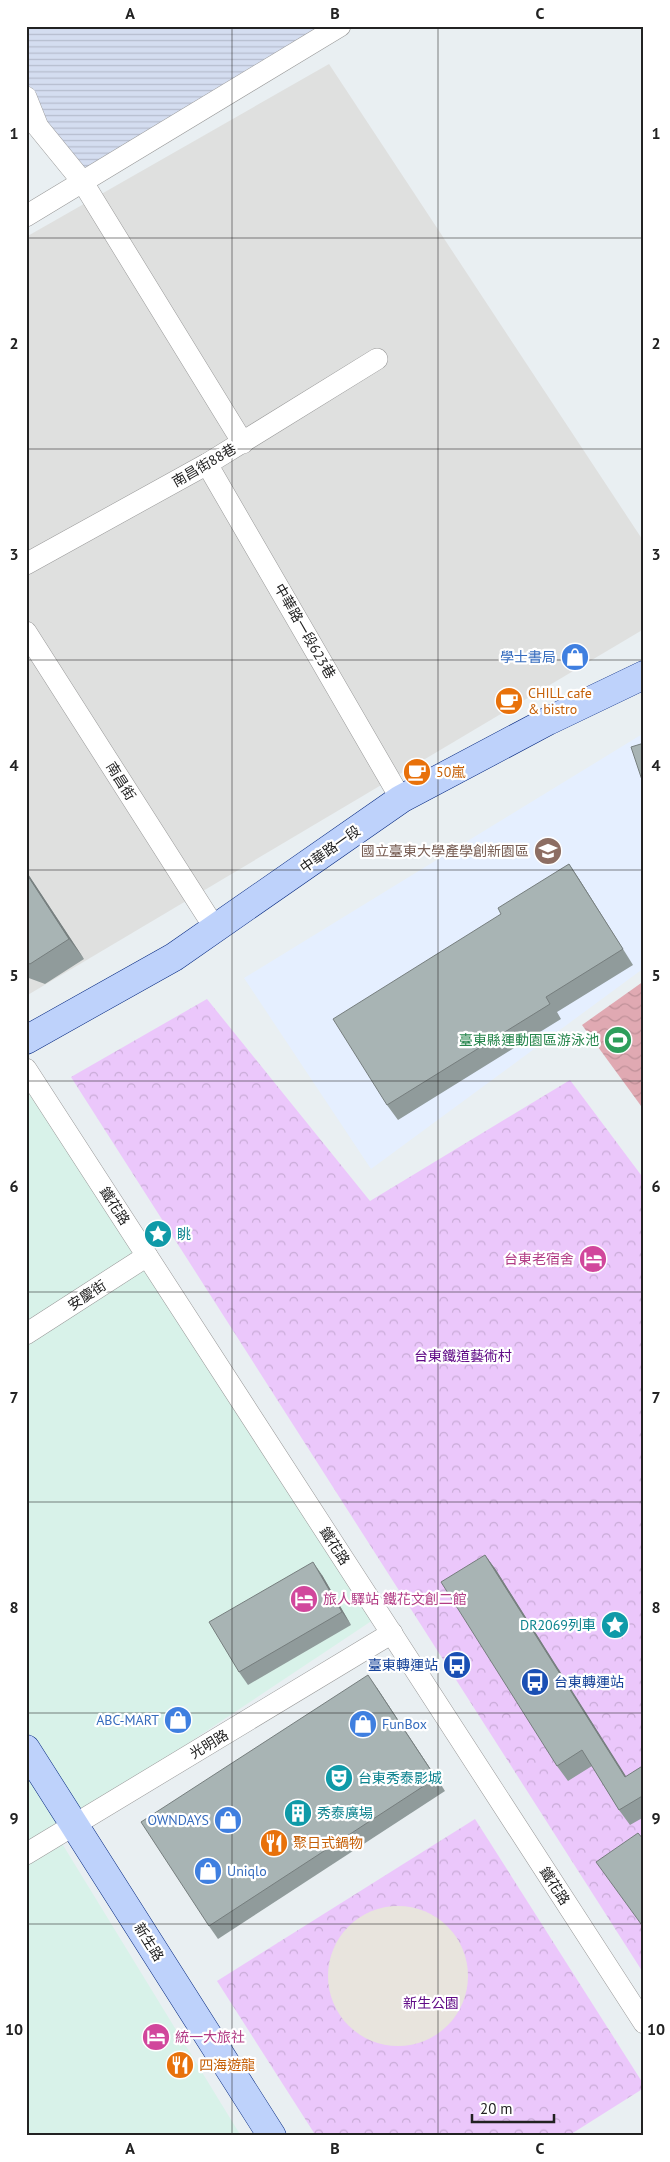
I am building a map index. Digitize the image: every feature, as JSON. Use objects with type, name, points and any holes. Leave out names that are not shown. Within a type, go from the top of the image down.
[{"type":"street","points":[[26,216],[340,26]]},
{"type":"street","points":[[26,97],[38,127],[82,181],[243,442]]},
{"type":"street","name":"南昌街88巷","points":[[26,564],[207,464],[377,359]]},
{"type":"street","name":"中華路一段623巷","points":[[207,464],[401,799]]},
{"type":"street","name":"南昌街","points":[[26,632],[216,930]]},
{"type":"street","name":"中華路一段","points":[[26,1040],[150,971],[216,930],[401,799],[548,721],[644,675]]},
{"type":"street","name":"鐵花路","points":[[26,1069],[644,2023]]},
{"type":"street","name":"安慶街","points":[[26,1334],[148,1256]]},
{"type":"street","name":"光明路","points":[[26,1854],[392,1633]]},
{"type":"street","name":"新生路","points":[[26,1749],[272,2136]]},
{"type":"shaded area","points":[[26,26],[340,26],[82,181],[26,97]]},
{"type":"shaded area","points":[[329,64],[644,542],[644,629],[26,996],[26,237]]},
{"type":"shaded area","name":"國立臺東大學產學創新園區","points":[[644,733],[644,968],[371,1169],[244,978]]},
{"type":"shaded area","points":[[26,1078],[376,1618],[55,1832],[241,2136],[26,2136]]},
{"type":"shaded area","points":[[398,1906],[412,1907],[425,1911],[448,1926],[463,1949],[467,1962],[467,1990],[463,2003],[448,2026],[425,2041],[412,2045],[398,2046],[384,2045],[371,2041],[348,2026],[333,2003],[329,1990],[328,1976],[329,1962],[333,1949],[348,1926],[371,1911],[384,1907]]},
{"type":"green space","name":"台東鐵道藝術村","points":[[207,999],[370,1201],[570,1080],[644,1179],[644,1974],[71,1077]]},
{"type":"green space","name":"新生公園","points":[[475,1819],[644,2085],[644,2088],[568,2136],[316,2136],[217,1981]]},
{"type":"water","name":"臺東縣運動園區游泳池","points":[[644,981],[644,1110],[582,1025]]},
{"type":"building","points":[[644,743],[644,786],[631,747]]},
{"type":"building","points":[[569,864],[623,949],[546,997],[550,1004],[387,1105],[333,1019],[501,914],[498,908]]},
{"type":"building","points":[[26,873],[69,939],[30,964],[26,962]]},
{"type":"building","name":"台東轉運站","points":[[485,1555],[625,1777],[644,1765],[644,1795],[619,1810],[582,1750],[557,1766],[441,1582]]},
{"type":"building","points":[[313,1562],[342,1612],[239,1672],[209,1622]]},
{"type":"building","name":"秀泰廣場","points":[[368,1675],[436,1778],[209,1926],[141,1822]]},
{"type":"building","points":[[638,1833],[644,1840],[644,1928],[596,1862]]},
{"type":"place","name":"學士書局","points":[[575,657]]},
{"type":"place","name":"CHILL cafe & bistro","points":[[509,701]]},
{"type":"place","name":"50嵐","points":[[417,772]]},
{"type":"place","name":"國立臺東大學產學創新園區","points":[[548,851]]},
{"type":"place","name":"臺東縣運動園區游泳池","points":[[618,1040]]},
{"type":"place","name":"眺","points":[[158,1234]]},
{"type":"place","name":"台東老宿舍","points":[[593,1259]]},
{"type":"place","name":"旅人驛站 鐵花文創二館","points":[[304,1599]]},
{"type":"place","name":"DR2069列車","points":[[615,1625]]},
{"type":"place","name":"臺東轉運站","points":[[457,1665]]},
{"type":"place","name":"台東轉運站","points":[[535,1682]]},
{"type":"place","name":"ABC-MART","points":[[178,1720]]},
{"type":"place","name":"FunBox","points":[[363,1724]]},
{"type":"place","name":"台東秀泰影城","points":[[339,1778]]},
{"type":"place","name":"秀泰廣場","points":[[298,1813]]},
{"type":"place","name":"OWNDAYS","points":[[228,1820]]},
{"type":"place","name":"聚日式鍋物","points":[[274,1843]]},
{"type":"place","name":"Uniqlo","points":[[208,1871]]},
{"type":"place","name":"統一大旅社","points":[[156,2037]]},
{"type":"place","name":"四海遊龍","points":[[180,2065]]}]
